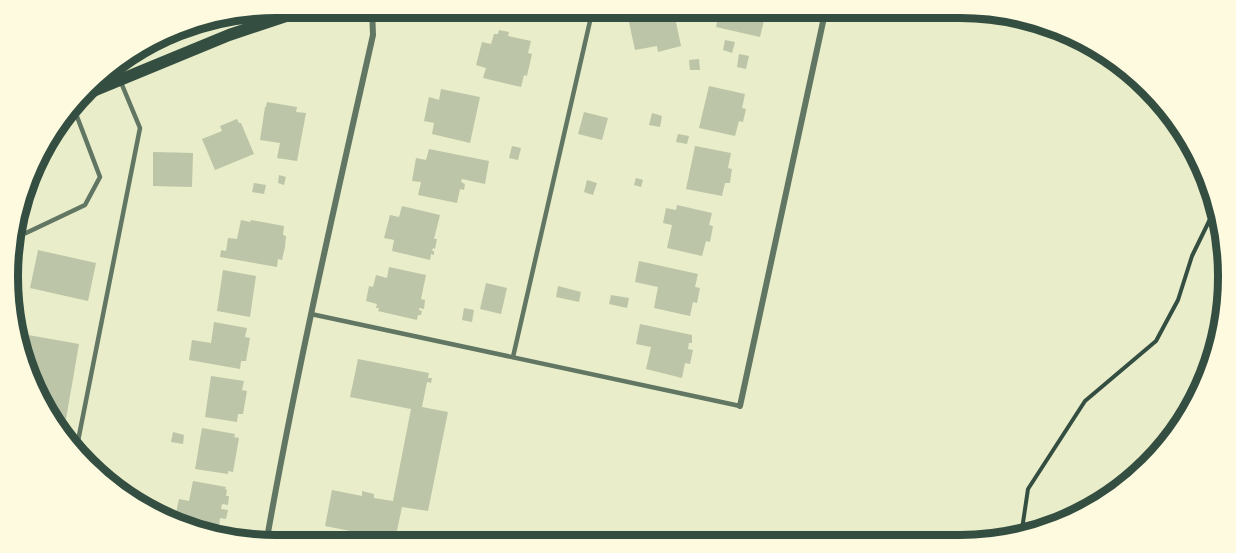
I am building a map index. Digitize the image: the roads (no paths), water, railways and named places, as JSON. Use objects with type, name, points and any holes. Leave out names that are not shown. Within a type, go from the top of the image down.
[{"type":"main road","points":[[100,88],[229,35],[280,18]]},
{"type":"street","points":[[268,534],[311,314],[373,35],[372,18]]},
{"type":"street","points":[[740,406],[824,18]]},
{"type":"lane","points":[[513,357],[591,18]]},
{"type":"lane","points":[[78,442],[140,128],[120,79]]},
{"type":"lane","points":[[22,231],[26,233],[85,205],[100,177],[76,113]]},
{"type":"lane","points":[[311,314],[740,406]]}]
